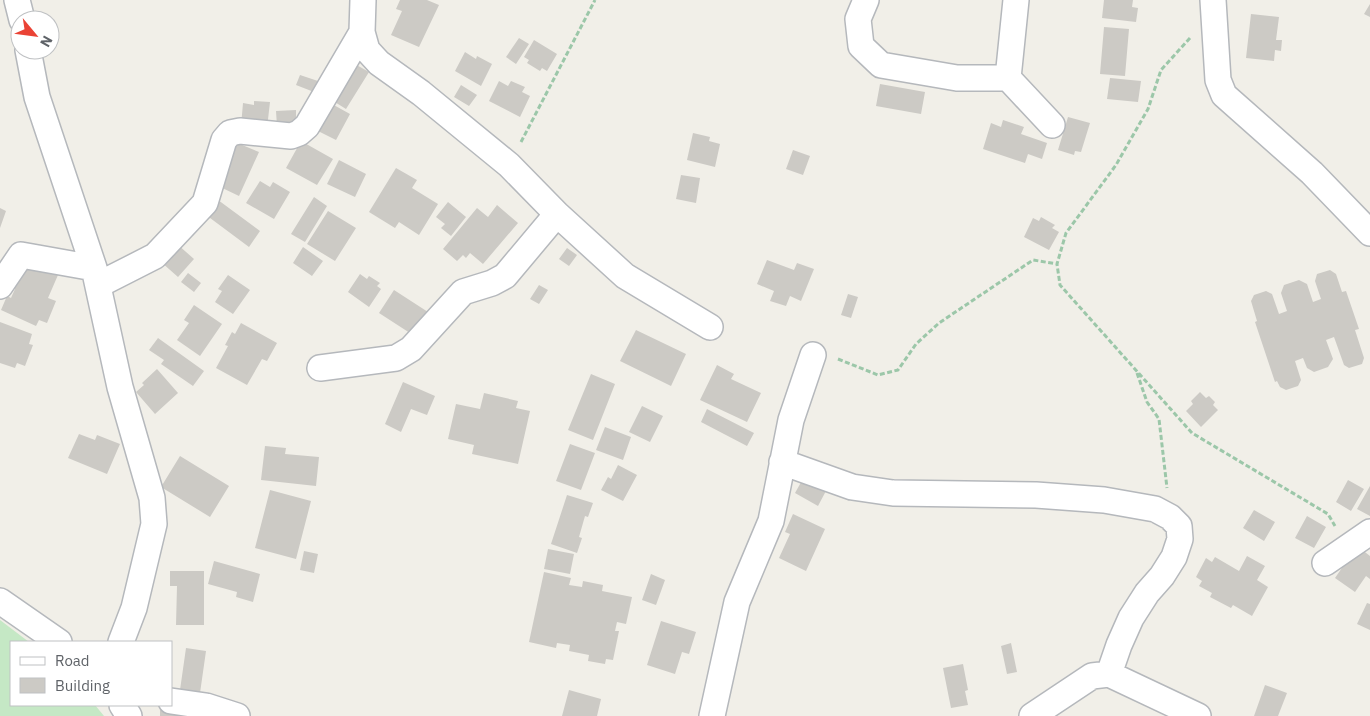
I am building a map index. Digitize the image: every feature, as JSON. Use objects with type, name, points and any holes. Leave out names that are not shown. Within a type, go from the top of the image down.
[{"type":"street","points":[[363,0],[362,32],[367,50],[379,64],[422,93],[509,165],[557,214],[625,276],[710,327]]},
{"type":"street","points":[[866,0],[858,19],[861,46],[880,66],[957,78],[1008,78],[1052,125]]},
{"type":"street","points":[[1008,78],[1016,0]]},
{"type":"street","points":[[1213,7],[1218,80],[1224,95],[1312,173],[1370,232]]},
{"type":"street","points":[[0,286],[21,255],[96,276],[155,256],[205,204],[224,140],[230,133],[240,131],[291,136],[299,133],[307,126],[362,32]]},
{"type":"street","points":[[30,60],[37,97],[96,276],[120,387],[152,498],[154,524],[134,608],[121,641]]},
{"type":"street","points":[[320,368],[396,358],[411,349],[463,292],[492,283],[505,276],[557,214]]},
{"type":"street","points":[[712,716],[737,602],[771,521],[791,420],[813,355]]},
{"type":"street","points":[[782,462],[852,488],[894,493],[1036,495],[1104,500],[1155,509],[1170,517],[1179,526],[1180,538],[1174,557],[1131,618],[1109,674]]},
{"type":"street","points":[[1325,563],[1370,532]]},
{"type":"street","points":[[0,601],[58,641]]},
{"type":"street","points":[[1032,716],[1092,676],[1109,674],[1198,716]]},
{"type":"street","points":[[172,701],[206,706],[237,716]]},
{"type":"path","points":[[509,165],[595,0]]},
{"type":"path","points":[[1213,7],[1161,70],[1148,109],[1116,165],[1066,233],[1057,264],[1060,285],[1192,434],[1328,514],[1347,548]]},
{"type":"path","points":[[813,355],[831,356],[878,375],[898,370],[916,344],[939,324],[1033,260],[1057,264]]},
{"type":"path","points":[[1136,370],[1147,402],[1159,419],[1170,517]]},
{"type":"green space","points":[[0,620],[28,641],[10,641],[10,706],[96,706],[104,716],[0,716]]},
{"type":"building","points":[[400,0],[427,0],[439,5],[419,47],[391,35],[402,11],[396,9]]},
{"type":"building","points":[[1104,0],[1133,0],[1132,7],[1138,8],[1136,22],[1102,18]]},
{"type":"building","points":[[1370,4],[1370,17],[1364,14]]},
{"type":"building","points":[[1251,14],[1279,17],[1276,40],[1282,40],[1281,51],[1275,50],[1274,61],[1246,58]]},
{"type":"building","points":[[1104,27],[1129,29],[1125,76],[1100,74]]},
{"type":"building","points":[[519,38],[529,44],[516,64],[506,57]]},
{"type":"building","points":[[534,40],[557,54],[547,71],[542,68],[540,71],[527,63],[529,60],[524,57]]},
{"type":"building","points":[[465,52],[476,59],[477,56],[492,64],[481,86],[455,71]]},
{"type":"building","points":[[353,63],[369,72],[346,109],[330,99]]},
{"type":"building","points":[[300,75],[318,81],[314,92],[296,85]]},
{"type":"building","points":[[1110,78],[1141,81],[1138,102],[1107,99]]},
{"type":"building","points":[[499,81],[508,86],[511,81],[525,87],[522,92],[530,96],[520,117],[489,101]]},
{"type":"building","points":[[880,84],[925,92],[921,114],[876,106]]},
{"type":"building","points":[[461,85],[477,95],[469,106],[454,97]]},
{"type":"building","points":[[254,101],[270,102],[267,128],[241,126],[243,103],[254,105]]},
{"type":"building","points":[[332,104],[350,114],[336,140],[318,131]]},
{"type":"building","points":[[296,110],[296,125],[277,126],[276,111]]},
{"type":"building","points":[[1068,117],[1090,123],[1081,152],[1075,151],[1074,155],[1058,150]]},
{"type":"building","points":[[1003,120],[1024,127],[1021,134],[1047,143],[1042,159],[1028,154],[1025,163],[983,149],[991,123],[1001,127]]},
{"type":"building","points":[[693,133],[710,137],[709,141],[720,144],[715,167],[687,160]]},
{"type":"building","points":[[301,141],[333,159],[317,185],[286,168]]},
{"type":"building","points":[[235,142],[259,152],[239,196],[216,185]]},
{"type":"building","points":[[793,150],[810,156],[803,175],[786,169]]},
{"type":"building","points":[[339,160],[366,174],[355,197],[327,184]]},
{"type":"building","points":[[396,168],[417,180],[412,188],[438,204],[419,235],[399,222],[395,228],[369,212]]},
{"type":"building","points":[[681,175],[700,178],[696,203],[676,199]]},
{"type":"building","points":[[260,181],[270,187],[273,182],[290,192],[274,219],[246,203]]},
{"type":"building","points":[[214,197],[260,231],[249,247],[202,212]]},
{"type":"building","points":[[314,197],[327,206],[305,242],[291,234]]},
{"type":"building","points":[[448,202],[466,217],[451,236],[441,228],[445,224],[436,217]]},
{"type":"building","points":[[497,205],[518,223],[483,264],[470,253],[466,258],[463,255],[457,261],[443,249],[477,208],[488,217]]},
{"type":"building","points":[[0,208],[6,211],[0,228]]},
{"type":"building","points":[[328,211],[356,228],[335,261],[307,244]]},
{"type":"building","points":[[1041,217],[1055,225],[1052,228],[1059,232],[1049,250],[1024,237],[1033,218],[1039,221]]},
{"type":"building","points":[[177,244],[194,259],[178,277],[161,262]]},
{"type":"building","points":[[303,247],[323,261],[312,276],[293,263]]},
{"type":"building","points":[[567,248],[577,255],[569,266],[559,259]]},
{"type":"building","points":[[767,260],[794,270],[797,263],[814,269],[801,301],[790,296],[786,306],[770,301],[774,291],[757,284]]},
{"type":"building","points":[[27,262],[58,275],[48,298],[56,301],[47,323],[39,320],[36,326],[1,310],[7,296],[11,298],[15,289],[11,287]]},
{"type":"building","points":[[1330,270],[1336,274],[1342,292],[1346,291],[1359,329],[1355,330],[1364,358],[1362,364],[1349,368],[1344,365],[1334,337],[1326,340],[1333,359],[1328,367],[1314,372],[1307,368],[1303,358],[1295,361],[1301,380],[1298,386],[1286,390],[1280,387],[1277,381],[1275,382],[1255,322],[1257,321],[1251,301],[1254,295],[1266,291],[1272,294],[1279,314],[1287,311],[1281,293],[1284,285],[1299,280],[1307,284],[1313,302],[1321,299],[1315,281],[1317,274]]},
{"type":"building","points":[[188,273],[201,283],[194,292],[181,282]]},
{"type":"building","points":[[360,274],[367,279],[369,276],[380,283],[377,286],[381,289],[369,307],[348,292]]},
{"type":"building","points":[[228,275],[250,290],[233,314],[215,302],[222,291],[218,289]]},
{"type":"building","points":[[539,285],[548,290],[539,304],[530,299]]},
{"type":"building","points":[[394,290],[428,312],[413,335],[379,313]]},
{"type":"building","points":[[848,294],[858,297],[851,318],[841,315]]},
{"type":"building","points":[[194,305],[222,324],[200,356],[177,340],[189,323],[184,320]]},
{"type":"building","points":[[0,322],[32,334],[29,344],[33,345],[25,366],[17,363],[15,368],[0,363]]},
{"type":"building","points":[[241,323],[277,343],[267,361],[262,359],[247,385],[216,368],[228,346],[225,345],[232,332],[235,334]]},
{"type":"building","points":[[636,330],[686,354],[671,386],[620,361]]},
{"type":"building","points":[[158,338],[204,371],[193,386],[161,364],[164,360],[149,350]]},
{"type":"building","points":[[717,365],[734,374],[731,379],[761,393],[747,422],[700,400]]},
{"type":"building","points":[[157,369],[178,393],[155,414],[136,392],[144,385],[142,383]]},
{"type":"building","points":[[591,374],[615,384],[593,440],[568,430]]},
{"type":"building","points":[[403,382],[435,396],[427,415],[411,409],[401,432],[385,424]]},
{"type":"building","points":[[1200,392],[1206,398],[1209,396],[1215,402],[1213,405],[1218,410],[1201,427],[1186,411],[1193,404],[1191,401]]},
{"type":"building","points":[[484,393],[518,401],[516,408],[530,411],[518,464],[472,454],[474,445],[448,439],[456,404],[480,409]]},
{"type":"building","points":[[642,406],[663,416],[650,442],[629,432]]},
{"type":"building","points":[[707,409],[754,433],[747,446],[701,422]]},
{"type":"building","points":[[605,427],[631,437],[623,460],[596,450]]},
{"type":"building","points":[[79,434],[95,440],[97,435],[120,444],[107,474],[68,458]]},
{"type":"building","points":[[570,444],[595,453],[581,490],[556,481]]},
{"type":"building","points":[[265,446],[286,448],[285,454],[319,457],[316,486],[261,480]]},
{"type":"building","points":[[180,456],[229,486],[210,517],[161,487]]},
{"type":"building","points":[[618,465],[637,475],[623,501],[601,490],[608,477],[611,479]]},
{"type":"building","points":[[804,477],[827,489],[818,506],[795,493]]},
{"type":"building","points":[[1348,480],[1364,489],[1351,511],[1336,502]]},
{"type":"building","points":[[1370,486],[1370,516],[1357,509]]},
{"type":"building","points":[[270,490],[311,501],[296,559],[255,548]]},
{"type":"building","points":[[567,495],[593,503],[588,517],[585,516],[579,537],[582,538],[577,553],[551,544]]},
{"type":"building","points":[[1254,510],[1275,522],[1264,541],[1243,528]]},
{"type":"building","points":[[793,514],[825,529],[806,571],[779,558],[790,534],[785,532]]},
{"type":"building","points":[[1307,516],[1326,527],[1314,548],[1295,538]]},
{"type":"building","points":[[1357,546],[1370,556],[1370,579],[1366,576],[1355,592],[1335,578]]},
{"type":"building","points":[[548,549],[574,554],[570,574],[544,569]]},
{"type":"building","points":[[304,551],[318,554],[314,573],[300,570]]},
{"type":"building","points":[[1247,556],[1265,566],[1257,580],[1268,587],[1252,616],[1233,605],[1231,608],[1210,597],[1212,593],[1199,586],[1202,581],[1196,577],[1206,558],[1212,562],[1215,557],[1239,571]]},
{"type":"building","points":[[214,561],[260,574],[253,602],[236,597],[237,592],[208,584]]},
{"type":"building","points":[[170,571],[204,571],[204,625],[176,625],[177,586],[170,586]]},
{"type":"building","points":[[544,572],[571,578],[569,585],[582,587],[583,581],[603,585],[602,591],[632,597],[626,624],[617,622],[615,631],[619,631],[613,660],[606,659],[605,664],[588,661],[589,655],[569,651],[570,645],[557,643],[556,648],[529,642]]},
{"type":"building","points":[[651,574],[665,580],[656,605],[642,600]]},
{"type":"building","points":[[1367,603],[1370,604],[1370,630],[1357,624]]},
{"type":"building","points":[[661,621],[696,632],[689,654],[682,652],[675,674],[647,665]]},
{"type":"building","points":[[1011,643],[1017,672],[1007,674],[1001,646]]},
{"type":"building","points":[[186,648],[206,651],[200,693],[180,690]]},
{"type":"building","points":[[963,664],[968,690],[965,691],[968,705],[951,708],[943,668]]},
{"type":"building","points":[[1265,685],[1287,693],[1278,716],[1254,716]]},
{"type":"building","points":[[569,690],[601,699],[597,716],[562,716]]},
{"type":"building","points":[[160,710],[179,710],[179,716],[160,716]]}]
